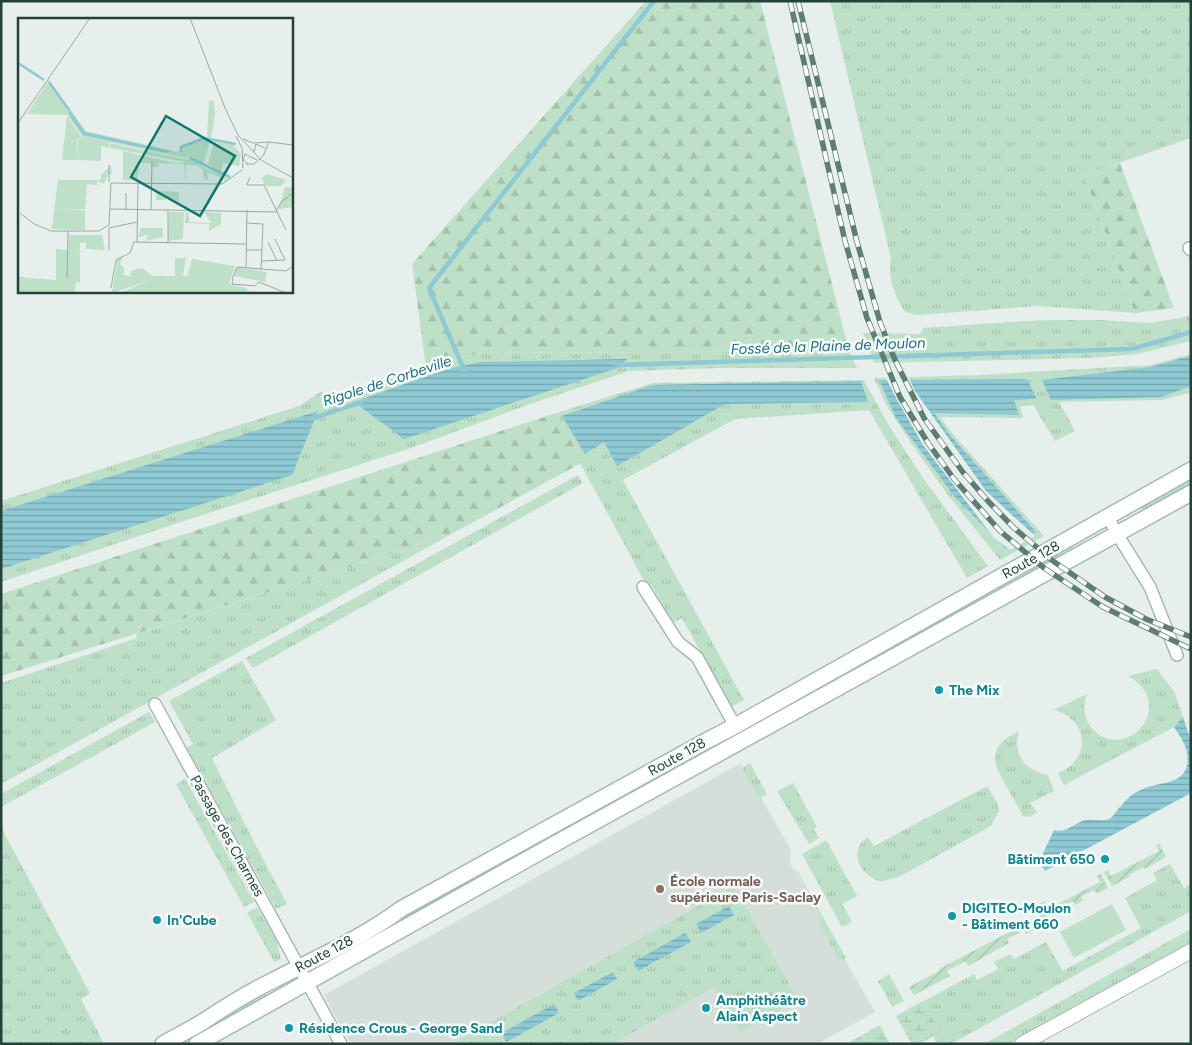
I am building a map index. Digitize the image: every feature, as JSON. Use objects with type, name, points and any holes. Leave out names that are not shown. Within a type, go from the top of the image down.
[{"type":"main road","name":"Route 128","points":[[164,1044],[203,1022],[239,998],[383,922],[401,909],[735,726],[1191,470]]},
{"type":"main road","name":"Route 128","points":[[197,1044],[569,836],[1191,493]]},
{"type":"street","points":[[1108,517],[1150,587],[1177,655]]},
{"type":"street","points":[[643,587],[678,642],[697,657],[735,726]]},
{"type":"street","name":"Passage des Charmes","points":[[155,704],[342,1044]]},
{"type":"street","points":[[1022,1044],[1191,950]]},
{"type":"shaded area","name":"École normale supérieure Paris-Saclay","points":[[741,763],[791,850],[790,863],[875,1012],[817,1044],[351,1044],[324,995]]},
{"type":"green space","points":[[646,1],[760,1],[849,351],[480,353],[426,367],[412,264]]},
{"type":"green space","points":[[830,1],[1191,1],[1191,138],[1084,175],[1135,313],[1038,306],[916,315],[904,311],[893,286],[890,273],[891,258]]},
{"type":"green space","points":[[1120,163],[1174,308],[1135,313],[1084,175]]},
{"type":"green space","points":[[1191,315],[1191,341],[1137,354],[1090,358],[874,363],[863,333],[920,334],[923,328],[1055,320],[1102,320],[1148,323]]},
{"type":"green space","points":[[849,351],[857,368],[720,368],[629,371],[533,403],[408,449],[1,582],[1,501],[299,406],[320,392],[334,396],[426,367],[480,353]]},
{"type":"green space","points":[[1191,354],[1191,392],[1163,400],[1059,402],[1075,431],[1055,441],[1033,405],[1020,406],[1023,418],[940,417],[1044,536],[1000,560],[952,500],[913,446],[887,406],[874,378],[979,375],[1151,365]]},
{"type":"green space","points":[[864,380],[888,424],[923,478],[988,566],[967,578],[869,410],[735,419],[623,480],[744,700],[731,707],[682,618],[673,623],[651,584],[647,586],[580,463],[583,462],[556,413],[653,383]]},
{"type":"green space","points":[[556,413],[583,462],[457,531],[371,560],[1,676],[1,594]]},
{"type":"green space","points":[[578,475],[583,483],[253,668],[246,658]]},
{"type":"green space","points":[[1191,475],[1191,488],[1145,513],[1140,504]]},
{"type":"green space","points":[[457,531],[1,784],[1,683],[137,638],[136,634]]},
{"type":"green space","points":[[1070,543],[1075,552],[779,716],[777,712],[821,688],[844,668]]},
{"type":"green space","points":[[242,661],[276,720],[212,758],[287,904],[276,909],[187,748],[193,744],[169,701]]},
{"type":"green space","points":[[1157,669],[1175,693],[1183,717],[1174,727],[1064,785],[1058,773],[1069,767],[1077,759],[1081,750],[1082,740],[1080,730],[1074,722],[1066,715],[1054,710],[1087,694],[1084,711],[1091,727],[1104,737],[1117,740],[1130,736],[1141,727],[1148,716],[1149,702],[1143,688],[1128,676]]},
{"type":"green space","points":[[149,712],[155,722],[1,807],[1,794]]},
{"type":"green space","points":[[1019,731],[1017,747],[1022,760],[1033,770],[1048,775],[1054,791],[1030,803],[1037,812],[1029,817],[1023,816],[997,769],[995,759],[997,748],[1005,739]]},
{"type":"green space","points":[[703,747],[708,756],[558,838],[553,829]]},
{"type":"green space","points":[[750,763],[767,794],[759,798],[742,768]]},
{"type":"green space","points":[[185,779],[254,902],[244,907],[176,784]]},
{"type":"green space","points":[[793,783],[817,827],[814,829],[819,838],[809,844],[777,791]]},
{"type":"green space","points":[[987,786],[998,804],[999,811],[991,826],[899,877],[883,881],[876,880],[870,877],[861,867],[857,854],[858,848],[862,841],[868,837],[874,846]]},
{"type":"green space","points":[[1,827],[90,993],[81,999],[104,1044],[1,1044]]},
{"type":"green space","points":[[535,839],[540,848],[345,956],[344,953],[387,929],[405,911]]},
{"type":"green space","points":[[826,840],[857,896],[842,904],[852,922],[842,927],[802,854]]},
{"type":"green space","points":[[1159,843],[1166,857],[1145,869],[1143,867],[1112,886],[1104,872],[1108,870],[1111,876],[1159,851],[1156,845]]},
{"type":"green space","points":[[1170,864],[1184,888],[1191,884],[1191,911],[951,1044],[937,1044],[933,1036],[919,1044],[912,1044],[896,1016],[974,974],[977,980],[998,969],[994,962],[1010,954],[1014,959],[1046,942],[1063,971],[1141,928],[1125,898],[1157,880],[1153,873]]},
{"type":"green space","points":[[796,869],[846,958],[840,961],[818,922],[822,919]]},
{"type":"green space","points":[[1101,874],[1108,888],[1097,894],[1094,890],[1081,897],[1083,901],[1075,905],[1073,901],[1057,909],[1059,914],[1054,916],[1051,912],[1046,914],[1049,921],[1026,934],[1024,930],[1007,939],[1009,943],[968,966],[965,961],[947,971],[950,976],[914,995],[909,987],[939,971],[939,969],[1040,916],[1035,906],[1045,901],[1048,909],[1100,882],[1097,876]]},
{"type":"green space","points":[[734,886],[798,1000],[740,1032],[714,987],[612,1044],[452,1044]]},
{"type":"green space","points":[[1112,904],[1126,930],[1074,958],[1060,932]]},
{"type":"green space","points":[[257,907],[276,939],[281,959],[274,962],[247,913]]},
{"type":"green space","points":[[1191,929],[1191,942],[1009,1044],[984,1044]]},
{"type":"green space","points":[[889,974],[904,1001],[892,1007],[878,981]]},
{"type":"green space","points":[[264,990],[269,1000],[189,1044],[181,1044],[207,1029],[228,1010]]},
{"type":"green space","points":[[923,1001],[940,1032],[919,1044],[912,1044],[896,1016]]},
{"type":"green space","points":[[880,1025],[890,1044],[851,1044],[850,1042]]},
{"type":"water","points":[[1191,356],[1191,386],[1161,397],[1051,400],[1042,380],[1150,367]]},
{"type":"water","points":[[627,359],[620,367],[404,439],[354,402],[444,370],[480,362]]},
{"type":"water","points":[[1027,379],[1037,399],[1014,400],[1019,415],[934,413],[949,434],[1036,532],[1006,549],[955,497],[896,418],[879,380]]},
{"type":"water","points":[[861,381],[868,402],[725,404],[617,466],[604,442],[585,454],[562,416],[652,385]]},
{"type":"water","points":[[318,411],[292,475],[1,569],[1,511]]},
{"type":"water","points":[[1183,717],[1191,741],[1191,793],[1045,871],[1039,862],[1054,830],[1066,830],[1085,820],[1109,819],[1126,800],[1140,790],[1173,781],[1183,774],[1188,763],[1188,757],[1183,741],[1174,727]]},
{"type":"water","points":[[729,906],[734,915],[701,933],[696,924]]},
{"type":"water","points":[[685,933],[691,942],[638,971],[633,962]]},
{"type":"water","points":[[613,972],[617,979],[578,1001],[574,993]]},
{"type":"water","points":[[554,1004],[559,1013],[506,1042],[502,1033]]},
{"type":"pier","points":[[886,378],[909,378],[915,391],[986,491],[1035,536],[1010,550],[994,538],[923,445]]},
{"type":"waterway","name":"Rigole de Corbeville","points":[[464,370],[429,288],[654,1]]},
{"type":"waterway","name":"Fossé de la Plaine de Moulon","points":[[617,365],[1132,349],[1191,332]]},
{"type":"waterway","name":"Rigole de Corbeville","points":[[310,419],[362,402]]},
{"type":"railway","points":[[790,1],[845,241],[867,318],[900,397],[928,443],[954,479],[1000,531],[1044,568],[1103,607],[1191,649]]},
{"type":"railway","points":[[798,1],[857,242],[880,322],[895,360],[924,418],[962,471],[987,500],[1014,528],[1053,561],[1105,597],[1146,619],[1191,637]]},
{"type":"place","name":"The Mix","points":[[939,690]]},
{"type":"place","name":"Bâtiment 650","points":[[1105,859]]},
{"type":"place","name":"École normale supérieure Paris-Saclay","points":[[660,889]]},
{"type":"place","name":"DIGITEO-Moulon - Bâtiment 660","points":[[952,916]]},
{"type":"place","name":"In'Cube","points":[[157,920]]},
{"type":"place","name":"Amphithéâtre Alain Aspect","points":[[706,1008]]},
{"type":"place","name":"Résidence Crous - George Sand","points":[[289,1028]]}]
